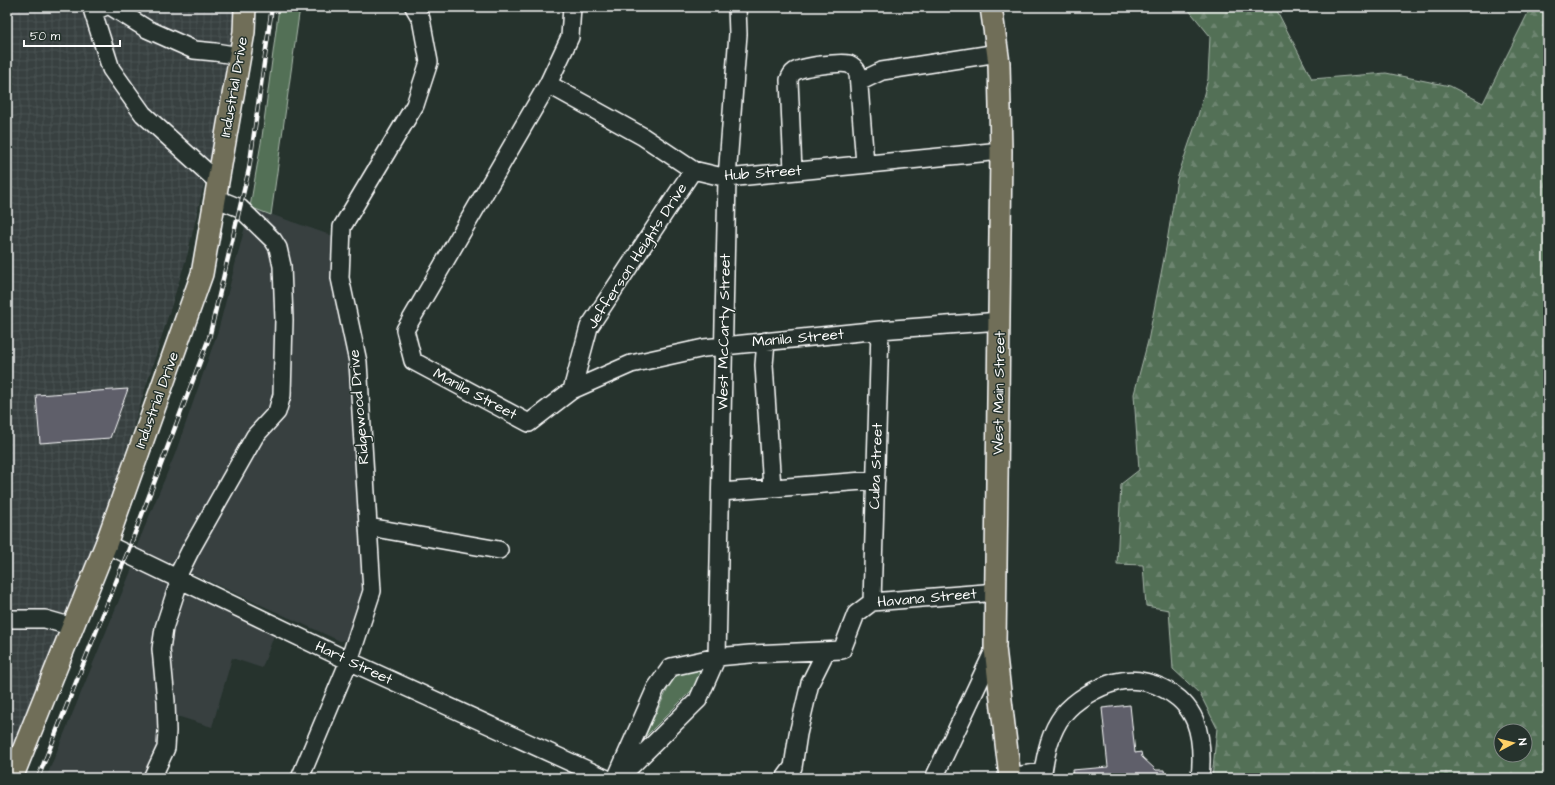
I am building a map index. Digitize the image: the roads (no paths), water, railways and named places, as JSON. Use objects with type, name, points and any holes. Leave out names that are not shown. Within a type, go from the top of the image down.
[{"type":"main road","name":"Industrial Drive","points":[[12,778],[106,544],[202,274],[244,32],[245,7]]},
{"type":"main road","name":"West Main Street","points":[[991,7],[998,53],[1001,151],[997,592],[995,648],[1010,778]]},
{"type":"street","points":[[104,7],[93,12],[111,69],[143,114],[217,190],[240,208],[272,240],[278,248],[282,266],[284,320],[282,395],[277,412],[255,436],[190,549],[179,578],[164,628],[162,649],[166,701],[166,748],[152,778]]},
{"type":"street","points":[[112,7],[147,29],[194,50],[240,56]]},
{"type":"street","name":"Ridgewood Drive","points":[[300,778],[350,661],[372,591],[358,362],[340,278],[342,227],[416,105],[430,62],[421,19],[414,7]]},
{"type":"street","points":[[548,84],[570,37],[572,7]]},
{"type":"street","name":"West McCarty Street","points":[[617,778],[698,700],[717,657],[727,178],[738,34],[737,7]]},
{"type":"street","points":[[859,82],[882,71],[998,53]]},
{"type":"street","points":[[793,171],[789,80],[791,74],[801,69],[836,64],[849,64],[854,66],[858,73],[865,164]]},
{"type":"street","name":"Hub Street","points":[[548,84],[642,136],[693,170],[727,178],[1001,151]]},
{"type":"street","name":"Manila Street","points":[[548,84],[405,330],[413,361],[529,422],[572,390],[632,364],[704,348],[880,330],[1000,322]]},
{"type":"street","name":"Jefferson Heights Drive","points":[[572,390],[589,327],[693,170]]},
{"type":"street","name":"Cuba Street","points":[[872,602],[880,330]]},
{"type":"street","points":[[766,341],[764,365],[772,488]]},
{"type":"street","points":[[721,492],[876,480]]},
{"type":"street","points":[[369,527],[500,550]]},
{"type":"street","name":"Hart Street","points":[[106,544],[350,661],[605,778]]},
{"type":"street","name":"Havana Street","points":[[717,657],[842,650],[856,614],[872,602],[997,592]]},
{"type":"street","points":[[7,619],[45,619],[73,627]]},
{"type":"street","points":[[934,778],[995,648]]},
{"type":"street","points":[[785,778],[793,767],[798,734],[810,683],[826,651]]},
{"type":"street","name":"West McCarty Street","points":[[617,778],[656,688],[671,667],[717,657]]},
{"type":"street","points":[[1010,778],[1044,775],[1051,735],[1062,716],[1070,708],[1092,692],[1117,682],[1131,681],[1146,682],[1161,688],[1175,696],[1186,707],[1194,720],[1199,734],[1202,757],[1200,778]]},
{"type":"railway","points":[[38,778],[127,554],[209,338],[249,169],[272,7]]}]
